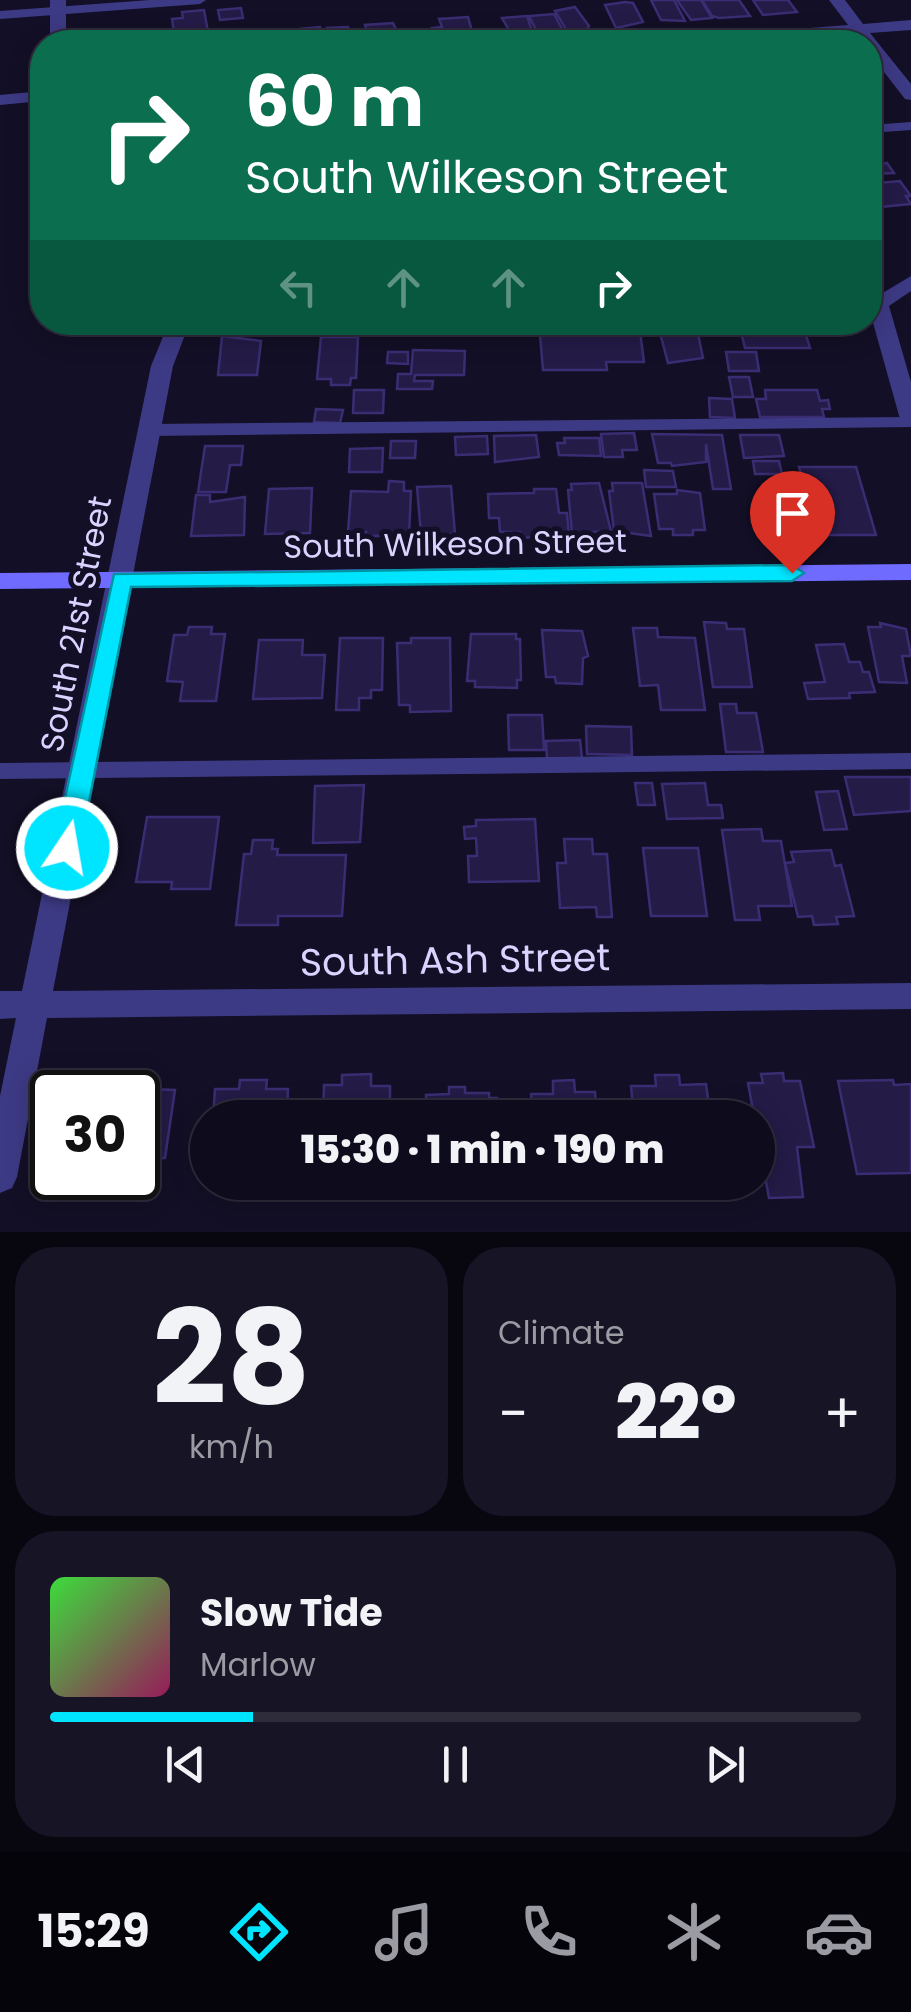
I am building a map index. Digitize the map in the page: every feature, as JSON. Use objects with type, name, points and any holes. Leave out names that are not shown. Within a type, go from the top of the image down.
[{"type":"street","points":[[837,0],[860,30]]},
{"type":"street","points":[[882,33],[911,25]]},
{"type":"street","points":[[882,58],[911,95]]},
{"type":"street","points":[[0,100],[30,97]]},
{"type":"street","points":[[882,298],[911,282]]},
{"type":"street","points":[[882,328],[911,420]]},
{"type":"street","name":"South 21st Street","points":[[0,1177],[171,335]]},
{"type":"street","name":"South Wilkeson Street","points":[[0,580],[911,572]]},
{"type":"street","name":"South Ash Street","points":[[0,1005],[911,996]]},
{"type":"lane","points":[[0,15],[58,5],[200,0]]},
{"type":"lane","points":[[882,128],[911,126]]},
{"type":"lane","points":[[150,430],[911,420]]},
{"type":"lane","points":[[0,771],[911,762]]},
{"type":"building","points":[[651,0],[674,0],[685,21],[661,20]]},
{"type":"building","points":[[677,0],[701,0],[712,18],[691,20]]},
{"type":"building","points":[[702,0],[739,0],[750,16],[712,16]]},
{"type":"building","points":[[753,0],[788,0],[797,12],[763,15]]},
{"type":"building","points":[[633,3],[643,22],[616,28],[605,5]]},
{"type":"building","points":[[575,7],[589,26],[566,30],[555,11]]},
{"type":"building","points":[[241,8],[243,18],[220,20],[218,10]]},
{"type":"building","points":[[204,10],[208,30],[173,30],[172,19],[183,18],[182,12]]},
{"type":"building","points":[[554,14],[562,29],[536,30],[529,16]]},
{"type":"building","points":[[527,16],[532,30],[509,30],[502,18]]},
{"type":"building","points":[[468,17],[472,30],[433,30],[442,27],[439,19]]},
{"type":"building","points":[[393,23],[396,30],[366,30],[365,25]]},
{"type":"building","points":[[887,163],[894,173],[882,174],[882,164]]},
{"type":"building","points":[[900,181],[911,196],[906,196],[911,204],[882,207],[882,183]]},
{"type":"building","points":[[540,335],[641,335],[644,362],[606,362],[607,370],[543,370]]},
{"type":"building","points":[[661,335],[698,335],[703,358],[668,363]]},
{"type":"building","points":[[742,335],[806,335],[810,348],[745,348]]},
{"type":"building","points":[[222,336],[261,341],[257,375],[218,375]]},
{"type":"building","points":[[321,337],[358,337],[356,378],[351,378],[350,385],[331,385],[331,379],[317,379]]},
{"type":"building","points":[[413,350],[465,351],[464,375],[415,375],[414,381],[433,381],[432,389],[397,389],[398,374],[411,374]]},
{"type":"building","points":[[388,352],[408,352],[408,364],[387,363]]},
{"type":"building","points":[[726,352],[756,352],[759,371],[729,371]]},
{"type":"building","points":[[729,377],[749,377],[753,397],[733,397]]},
{"type":"building","points":[[354,390],[384,390],[383,413],[353,413]]},
{"type":"building","points":[[765,390],[817,390],[820,401],[828,400],[830,409],[822,409],[824,417],[760,417],[756,399],[766,399]]},
{"type":"building","points":[[709,398],[732,399],[735,418],[710,417]]},
{"type":"building","points":[[316,409],[343,410],[340,423],[314,422]]},
{"type":"building","points":[[634,433],[637,450],[622,450],[623,457],[604,457],[601,434]]},
{"type":"building","points":[[652,434],[722,435],[731,489],[713,489],[706,444],[706,462],[672,466],[658,463]]},
{"type":"building","points":[[536,435],[539,457],[495,462],[494,436]]},
{"type":"building","points":[[740,435],[779,435],[784,456],[744,458]]},
{"type":"building","points":[[487,436],[488,454],[456,455],[455,437]]},
{"type":"building","points":[[564,438],[599,438],[601,456],[559,455],[557,443],[565,443]]},
{"type":"building","points":[[391,441],[416,441],[415,458],[390,458]]},
{"type":"building","points":[[205,446],[243,446],[241,465],[230,465],[226,492],[198,492]]},
{"type":"building","points":[[383,448],[382,472],[349,472],[350,449]]},
{"type":"building","points":[[753,461],[779,461],[782,474],[755,474]]},
{"type":"building","points":[[799,467],[856,467],[876,535],[819,535]]},
{"type":"building","points":[[644,470],[673,471],[676,487],[646,487]]},
{"type":"building","points":[[389,481],[404,482],[404,491],[411,491],[409,536],[348,532],[351,491],[388,492]]},
{"type":"building","points":[[599,483],[611,531],[572,533],[568,490],[572,490],[571,484]]},
{"type":"building","points":[[612,483],[642,483],[651,536],[614,531],[609,491],[613,491]]},
{"type":"building","points":[[451,486],[455,534],[421,535],[417,487]]},
{"type":"building","points":[[312,488],[310,533],[265,534],[269,489]]},
{"type":"building","points":[[534,489],[556,489],[559,513],[567,513],[569,535],[520,538],[520,532],[500,532],[499,518],[489,518],[488,494],[534,493]]},
{"type":"building","points":[[677,490],[700,493],[705,530],[693,530],[693,535],[673,535],[673,529],[659,529],[654,494],[677,494]]},
{"type":"building","points":[[196,495],[210,495],[210,502],[245,497],[244,535],[191,536]]},
{"type":"building","points":[[704,622],[744,629],[752,687],[713,687]]},
{"type":"building","points":[[880,623],[906,629],[911,656],[902,656],[907,683],[879,682],[868,627],[881,627]]},
{"type":"building","points":[[189,627],[212,627],[211,634],[225,634],[216,701],[180,701],[183,682],[167,681],[174,635],[187,635]]},
{"type":"building","points":[[633,628],[657,628],[658,637],[695,638],[705,710],[661,710],[658,685],[640,686]]},
{"type":"building","points":[[542,630],[582,631],[588,656],[583,658],[582,684],[556,683],[555,677],[546,677]]},
{"type":"building","points":[[471,634],[516,634],[516,639],[520,639],[521,680],[517,680],[517,688],[475,687],[475,681],[467,681]]},
{"type":"building","points":[[340,638],[383,638],[382,690],[371,690],[371,698],[359,698],[359,710],[336,710]]},
{"type":"building","points":[[411,638],[450,638],[451,711],[410,712],[410,705],[399,705],[397,643],[411,643]]},
{"type":"building","points":[[259,640],[303,640],[302,655],[325,655],[322,698],[253,699]]},
{"type":"building","points":[[844,644],[849,662],[860,662],[863,672],[869,672],[875,692],[849,693],[850,698],[808,699],[804,683],[825,682],[816,645]]},
{"type":"building","points":[[720,704],[736,704],[737,713],[756,713],[763,752],[726,752]]},
{"type":"building","points":[[508,715],[542,715],[544,750],[509,750]]},
{"type":"building","points":[[586,726],[631,727],[632,755],[587,754]]},
{"type":"building","points":[[580,740],[582,758],[547,759],[546,741]]},
{"type":"building","points":[[845,777],[911,777],[911,811],[854,815]]},
{"type":"building","points":[[635,783],[652,783],[655,805],[638,805]]},
{"type":"building","points":[[705,783],[708,805],[721,805],[723,818],[667,819],[662,784]]},
{"type":"building","points":[[364,785],[360,842],[313,843],[315,786]]},
{"type":"building","points":[[838,791],[847,829],[824,830],[816,792]]},
{"type":"building","points":[[147,817],[219,817],[210,889],[171,889],[172,882],[136,882]]},
{"type":"building","points":[[535,819],[539,881],[469,882],[468,856],[477,856],[476,838],[465,839],[464,827],[476,826],[476,820]]},
{"type":"building","points":[[761,829],[763,841],[781,841],[792,906],[758,906],[760,920],[735,920],[722,830]]},
{"type":"building","points":[[564,839],[592,839],[593,854],[607,854],[612,917],[597,917],[596,907],[560,908],[557,863],[566,863]]},
{"type":"building","points":[[253,840],[273,840],[272,849],[278,849],[277,855],[346,855],[342,916],[278,916],[278,925],[236,925],[244,854],[251,854]]},
{"type":"building","points":[[643,848],[698,848],[707,916],[651,916]]},
{"type":"building","points":[[831,850],[835,866],[841,865],[854,916],[836,917],[838,924],[814,925],[812,916],[798,917],[785,863],[794,862],[791,852]]},
{"type":"building","points":[[783,1073],[784,1081],[800,1081],[814,1147],[797,1147],[803,1197],[775,1198],[775,1100],[751,1100],[748,1083],[763,1083],[761,1074]]},
{"type":"building","points":[[371,1074],[371,1086],[390,1086],[390,1100],[324,1100],[324,1085],[342,1085],[342,1075]]},
{"type":"building","points":[[655,1075],[679,1075],[680,1085],[706,1084],[708,1100],[632,1100],[631,1086],[656,1086]]},
{"type":"building","points":[[240,1080],[267,1080],[266,1089],[288,1089],[288,1100],[214,1100],[215,1089],[239,1089]]},
{"type":"building","points":[[574,1080],[575,1092],[595,1092],[596,1100],[532,1100],[531,1094],[553,1094],[553,1081]]},
{"type":"building","points":[[893,1080],[894,1085],[911,1084],[911,1173],[857,1174],[838,1081]]},
{"type":"building","points":[[449,1087],[465,1087],[465,1093],[489,1093],[489,1098],[497,1100],[426,1100],[426,1095],[449,1094]]},
{"type":"building","points":[[160,1089],[175,1090],[165,1158],[160,1158]]},
{"type":"route","points":[[67,848],[122,579],[792,573]]}]
